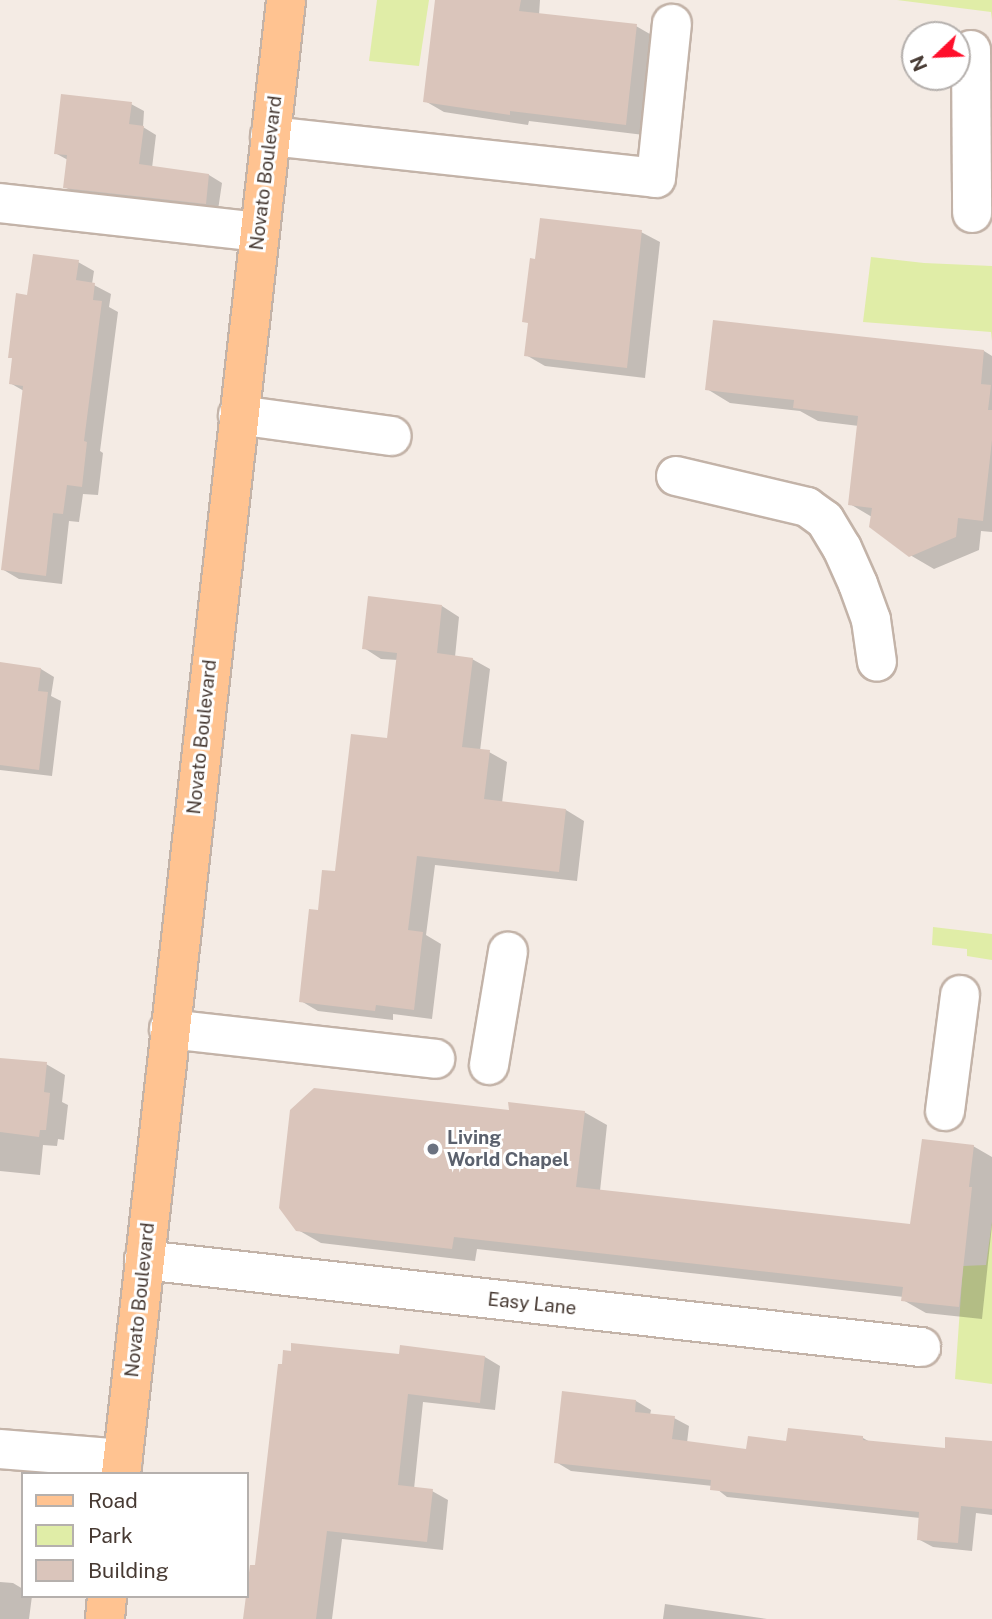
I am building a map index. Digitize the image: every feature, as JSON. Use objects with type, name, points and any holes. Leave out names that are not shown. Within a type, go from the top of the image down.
[{"type":"main road","name":"Novato Boulevard","points":[[122,1466],[286,0]]},
{"type":"main road","points":[[105,1619],[107,1598]]},
{"type":"street","points":[[271,136],[656,178],[672,24]]},
{"type":"street","points":[[971,50],[972,213]]},
{"type":"street","points":[[0,203],[259,232]]},
{"type":"street","points":[[238,415],[392,436]]},
{"type":"street","points":[[676,475],[807,507],[825,520],[858,584],[871,620],[877,662]]},
{"type":"street","points":[[489,1065],[508,952]]},
{"type":"street","points":[[945,1111],[960,995]]},
{"type":"street","points":[[169,1029],[435,1059]]},
{"type":"street","name":"Easy Lane","points":[[144,1260],[921,1347]]},
{"type":"street","points":[[0,1449],[122,1466]]},
{"type":"green space","points":[[377,0],[429,0],[419,66],[369,61]]},
{"type":"green space","points":[[897,0],[992,0],[992,20],[991,12]]},
{"type":"green space","points":[[871,257],[992,266],[992,341],[991,332],[863,322]]},
{"type":"green space","points":[[933,927],[992,934],[992,960],[967,956],[967,949],[932,945]]},
{"type":"green space","points":[[992,1222],[992,1384],[955,1379],[963,1266],[986,1265]]},
{"type":"building","points":[[435,0],[521,0],[519,11],[637,24],[626,125],[510,111],[510,115],[423,102]]},
{"type":"building","points":[[61,94],[132,102],[129,124],[144,126],[139,164],[209,174],[206,204],[63,188],[67,155],[54,154]]},
{"type":"building","points":[[540,218],[642,230],[627,368],[524,356],[528,323],[522,322],[530,258],[535,259]]},
{"type":"building","points":[[33,254],[79,260],[76,280],[95,283],[93,300],[102,301],[84,441],[87,442],[82,487],[67,485],[63,514],[53,513],[46,576],[1,570],[23,386],[9,384],[12,358],[8,358],[16,293],[27,295]]},
{"type":"building","points":[[713,320],[984,350],[981,384],[991,385],[988,410],[992,410],[992,440],[983,521],[958,518],[956,537],[909,557],[869,527],[872,508],[848,505],[858,416],[793,408],[794,400],[705,390]]},
{"type":"building","points":[[368,596],[442,605],[437,653],[473,658],[462,747],[490,750],[484,799],[566,809],[559,872],[417,856],[408,930],[423,932],[414,1010],[376,1005],[375,1011],[299,1002],[309,909],[318,910],[322,870],[335,871],[351,734],[387,738],[397,653],[362,649]]},
{"type":"building","points":[[0,662],[41,668],[38,691],[48,692],[39,770],[0,765]]},
{"type":"building","points":[[0,1058],[47,1062],[44,1092],[50,1093],[46,1130],[40,1130],[39,1137],[0,1132]]},
{"type":"building","name":"Living World Chapel","points":[[314,1088],[509,1110],[508,1102],[585,1111],[576,1187],[910,1224],[922,1139],[974,1145],[959,1307],[901,1301],[903,1287],[454,1237],[452,1249],[296,1231],[279,1208],[290,1110]]},
{"type":"building","points":[[291,1343],[399,1354],[400,1345],[485,1356],[480,1403],[408,1394],[398,1485],[433,1489],[427,1542],[327,1531],[316,1619],[243,1619],[246,1598],[248,1598],[250,1565],[255,1565],[278,1364],[282,1364],[283,1350],[291,1351]]},
{"type":"building","points":[[562,1391],[636,1400],[635,1412],[675,1416],[672,1439],[746,1449],[748,1436],[786,1441],[788,1428],[863,1436],[863,1440],[945,1448],[945,1437],[992,1441],[992,1509],[961,1506],[958,1543],[917,1540],[919,1512],[710,1490],[711,1480],[554,1463]]},
{"type":"place","name":"Living World Chapel","points":[[433,1149]]}]
